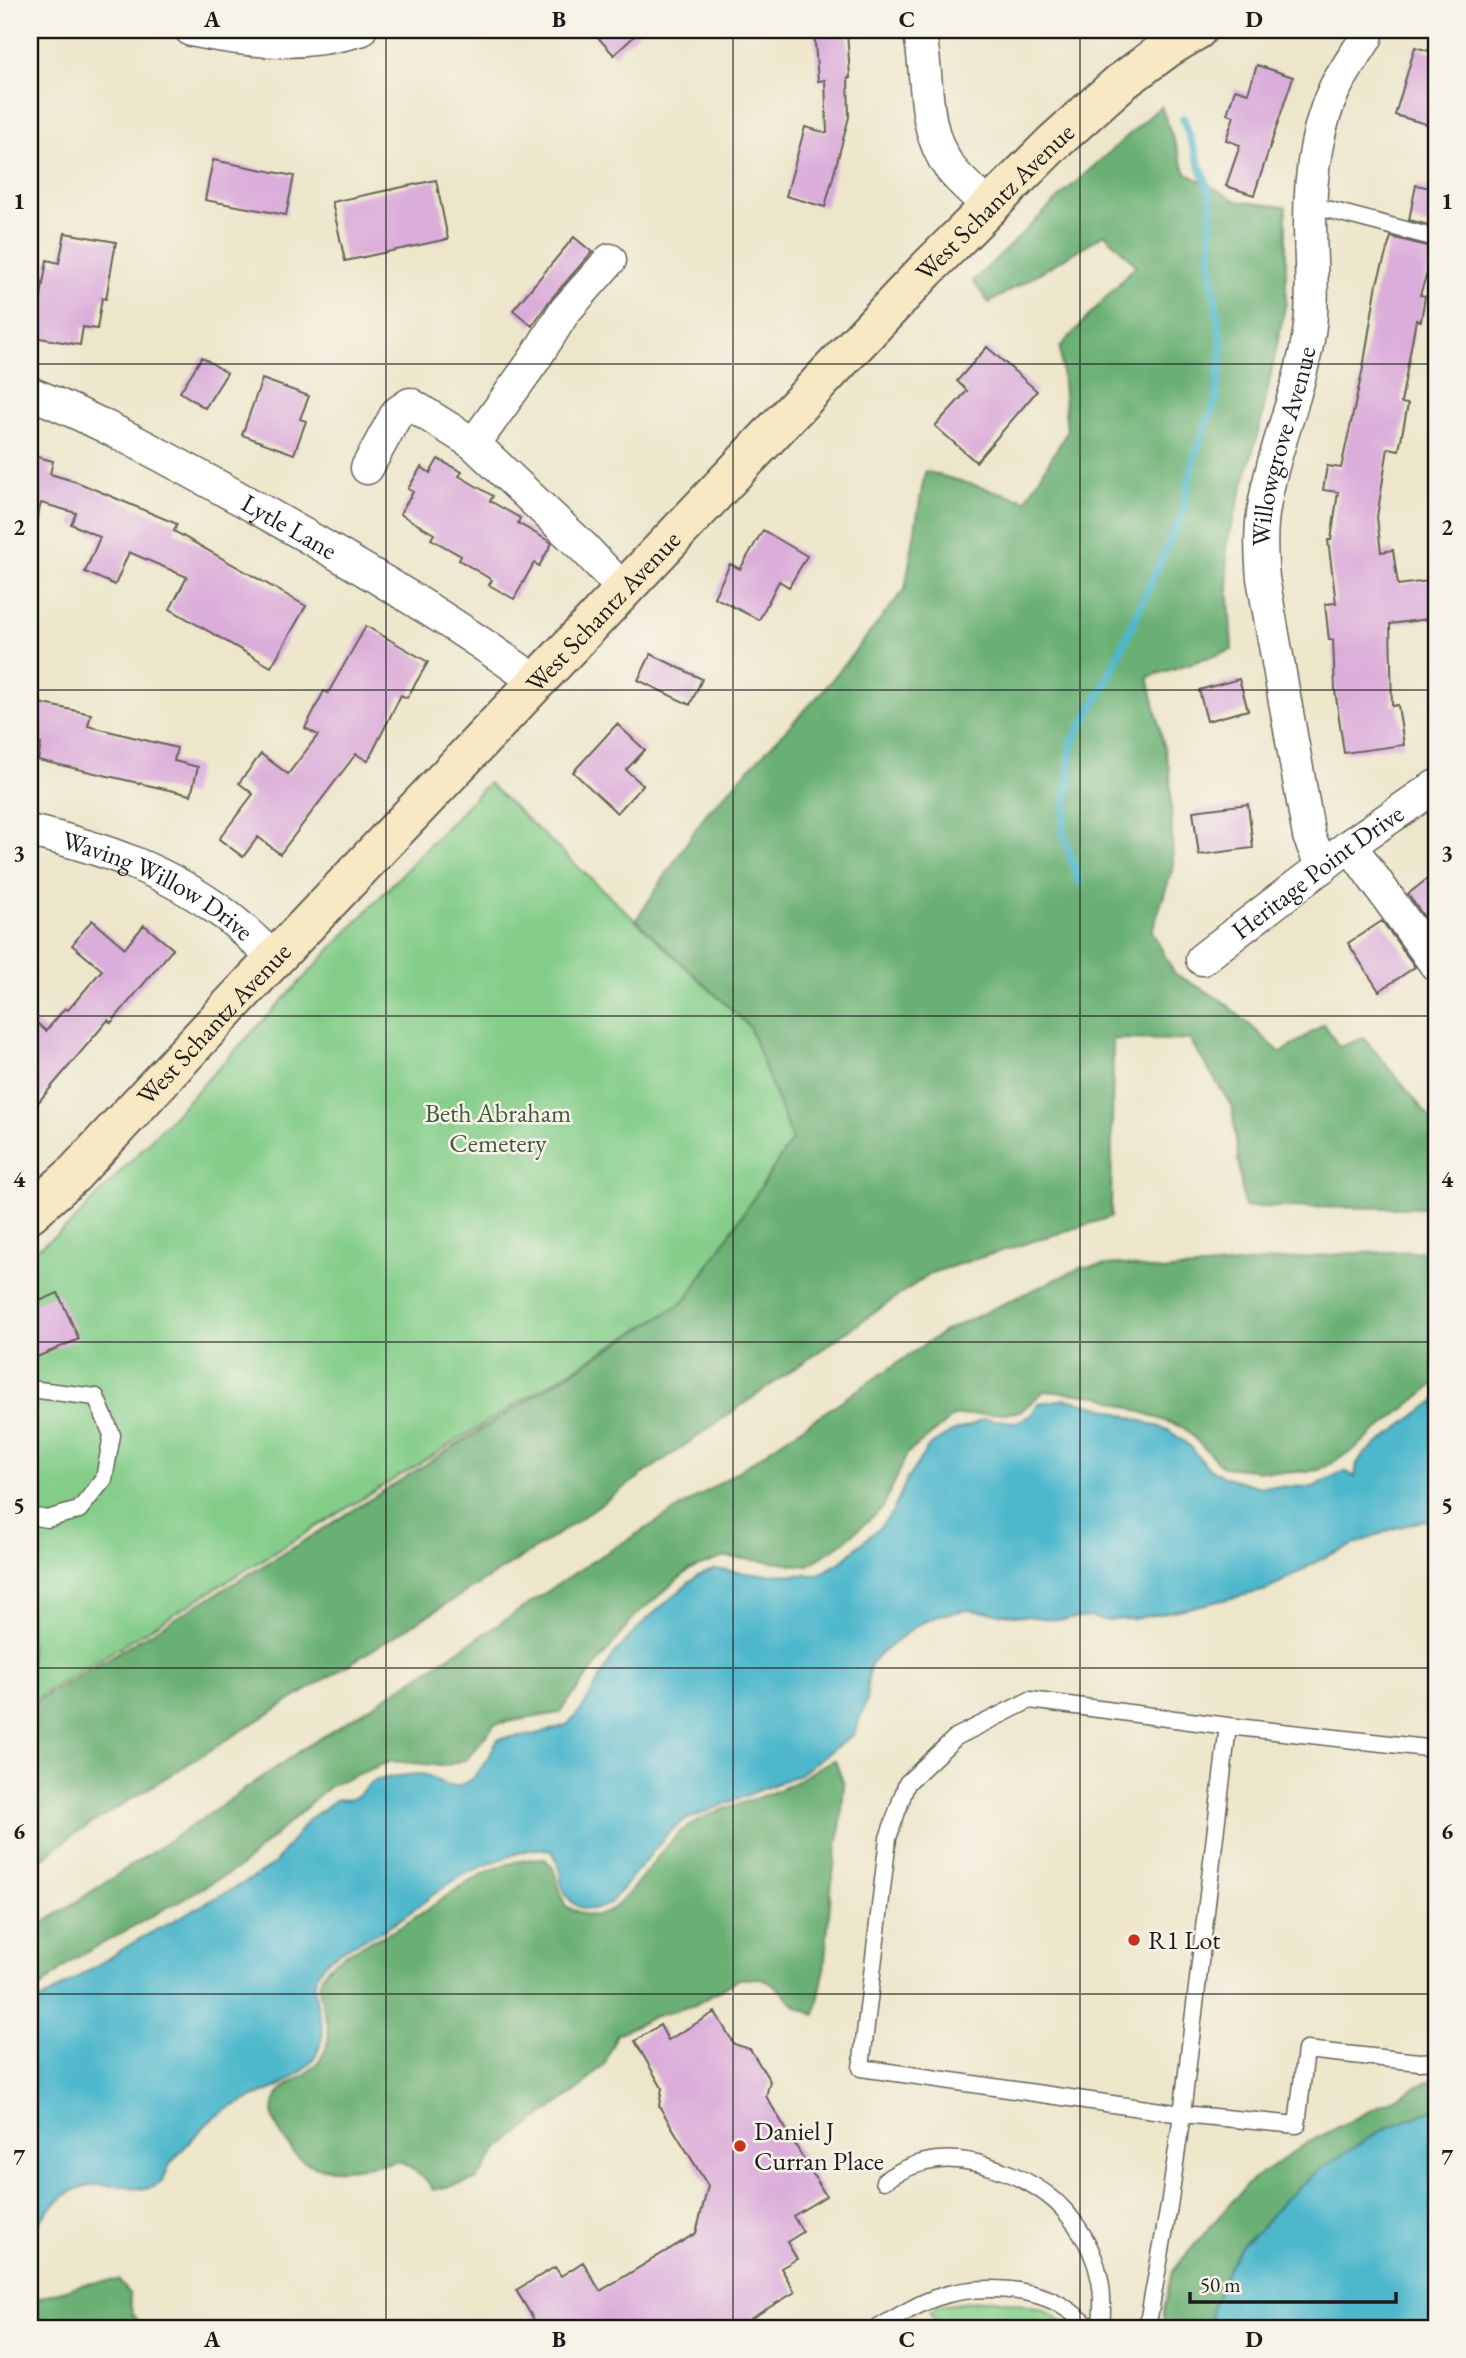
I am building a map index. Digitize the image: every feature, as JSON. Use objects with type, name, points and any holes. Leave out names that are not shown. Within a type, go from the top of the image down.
[{"type":"main road","name":"West Schantz Avenue","points":[[30,1213],[73,1175],[989,207],[1052,144],[1120,83],[1197,30]]},
{"type":"street","points":[[191,30],[235,39],[289,42],[360,30]]},
{"type":"street","points":[[919,30],[930,117],[936,140],[950,167],[989,207]]},
{"type":"street","name":"Willowgrove Avenue","points":[[1322,867],[1309,836],[1265,591],[1261,546],[1263,514],[1276,457],[1308,340],[1312,307],[1313,174],[1324,119],[1336,88],[1366,38],[1368,30]]},
{"type":"street","points":[[474,444],[534,360],[564,312],[610,260]]},
{"type":"street","name":"Lytle Lane","points":[[30,393],[81,413],[291,527],[422,604],[488,646],[538,683]]},
{"type":"street","points":[[367,468],[397,413],[410,404],[474,444],[584,548],[624,590]]},
{"type":"street","name":"Heritage Point Drive","points":[[1202,959],[1350,845],[1436,786]]},
{"type":"street","name":"Waving Willow Drive","points":[[30,831],[125,858],[159,872],[230,918],[275,959]]},
{"type":"street","points":[[1350,845],[1436,965]]},
{"type":"lane","points":[[1311,205],[1436,238]]},
{"type":"lane","points":[[30,1388],[96,1397],[112,1435],[104,1479],[79,1510],[47,1519],[30,1516]]},
{"type":"lane","points":[[1436,1749],[1030,1700],[956,1737],[907,1783],[888,1838],[861,2068],[1182,2113],[1297,2126],[1306,2050],[1419,2062],[1436,2061]]},
{"type":"lane","points":[[1147,2328],[1169,2206],[1182,2113],[1228,1726]]},
{"type":"lane","points":[[884,2181],[905,2168],[951,2159],[1009,2174],[1046,2195],[1063,2209],[1075,2224],[1095,2261],[1102,2283],[1104,2306],[1100,2328]]},
{"type":"lane","points":[[878,2328],[937,2297],[970,2290],[1018,2291],[1048,2299],[1091,2328]]},
{"type":"green space","points":[[1161,106],[1186,173],[1237,201],[1286,207],[1286,302],[1261,422],[1226,547],[1232,650],[1148,677],[1170,772],[1173,868],[1152,931],[1174,973],[1223,1001],[1281,1053],[1324,1024],[1339,1047],[1364,1038],[1436,1125],[1436,1208],[1244,1207],[1232,1107],[1190,1040],[1113,1039],[1111,1217],[931,1273],[548,1541],[70,1837],[30,1869],[30,1705],[296,1546],[685,1301],[792,1140],[749,1026],[636,920],[705,815],[822,692],[905,589],[925,471],[1026,500],[1067,432],[1060,347],[1136,265],[1105,234],[989,303],[973,281],[1066,191]]},
{"type":"green space","name":"Beth Abraham Cemetery","points":[[488,783],[749,1026],[792,1140],[685,1301],[30,1702],[30,1254],[70,1225]]},
{"type":"green space","points":[[1436,1251],[1436,1383],[1352,1451],[1319,1470],[1282,1473],[1223,1467],[1184,1428],[1099,1396],[1044,1391],[1020,1412],[954,1416],[907,1454],[883,1508],[840,1545],[807,1566],[725,1557],[689,1570],[635,1616],[559,1713],[495,1724],[467,1759],[445,1766],[391,1761],[331,1785],[240,1867],[71,1961],[30,1996],[30,1932],[304,1748],[588,1564],[725,1480],[943,1332],[1082,1267],[1119,1264],[1162,1271],[1353,1253]]},
{"type":"green space","points":[[835,1760],[844,1785],[824,1972],[815,2015],[797,2007],[778,1988],[762,1978],[739,1979],[695,2005],[653,2017],[617,2034],[605,2063],[580,2088],[499,2148],[476,2180],[433,2190],[421,2175],[399,2161],[360,2168],[332,2169],[307,2163],[291,2148],[276,2125],[274,2104],[280,2091],[309,2071],[324,2053],[328,2031],[320,1984],[322,1976],[336,1960],[402,1926],[468,1882],[504,1865],[523,1860],[544,1858],[553,1868],[565,1906],[590,1915],[606,1913],[623,1899],[683,1830],[721,1810],[775,1792]]},
{"type":"green space","points":[[1436,2077],[1436,2109],[1382,2130],[1322,2168],[1284,2200],[1261,2228],[1242,2245],[1229,2266],[1212,2308],[1209,2328],[1163,2328],[1164,2309],[1173,2270],[1248,2183],[1307,2143]]},
{"type":"green space","points":[[118,2280],[129,2293],[132,2314],[144,2328],[30,2328],[30,2301],[84,2284]]},
{"type":"green space","points":[[995,2299],[1043,2309],[1072,2328],[939,2328],[930,2312],[937,2306]]},
{"type":"water","points":[[1066,1399],[1098,1406],[1168,1430],[1191,1447],[1204,1464],[1222,1476],[1257,1486],[1313,1487],[1340,1473],[1347,1472],[1355,1477],[1357,1464],[1363,1455],[1436,1400],[1436,1522],[1423,1521],[1392,1529],[1329,1555],[1267,1590],[1134,1619],[1101,1620],[1090,1617],[1061,1620],[968,1610],[940,1615],[917,1625],[870,1665],[868,1697],[854,1734],[798,1775],[685,1820],[669,1832],[610,1903],[595,1909],[575,1904],[565,1892],[553,1852],[529,1850],[461,1877],[389,1927],[334,1956],[321,1968],[315,1980],[322,2041],[316,2055],[303,2070],[282,2084],[215,2117],[171,2163],[158,2185],[142,2189],[85,2186],[66,2195],[42,2217],[30,2234],[30,2007],[139,1939],[274,1864],[308,1820],[337,1799],[355,1798],[376,1781],[404,1775],[426,1775],[455,1787],[467,1782],[479,1771],[498,1739],[537,1734],[567,1725],[583,1708],[614,1654],[647,1619],[697,1576],[715,1569],[754,1574],[817,1575],[839,1563],[881,1526],[893,1511],[907,1479],[929,1446],[952,1432],[983,1419],[1017,1422],[1030,1416],[1039,1403]]},
{"type":"water","points":[[1436,2109],[1436,2284],[1431,2307],[1433,2328],[1209,2328],[1212,2308],[1229,2266],[1242,2245],[1261,2228],[1284,2200],[1322,2168],[1382,2130]]},
{"type":"building","points":[[591,30],[641,30],[614,55]]},
{"type":"building","points":[[814,30],[847,30],[850,78],[849,117],[825,207],[786,196],[805,127],[827,133],[825,80],[818,81]]},
{"type":"building","points":[[1415,47],[1436,53],[1436,127],[1395,115]]},
{"type":"building","points":[[1257,65],[1293,77],[1254,195],[1226,186],[1240,145],[1226,140],[1234,116],[1227,114],[1235,89],[1248,93]]},
{"type":"building","points":[[213,160],[294,176],[286,215],[205,200]]},
{"type":"building","points":[[436,180],[448,239],[345,261],[332,202]]},
{"type":"building","points":[[1416,185],[1436,189],[1436,227],[1409,220]]},
{"type":"building","points":[[65,233],[116,242],[106,299],[102,298],[97,329],[83,327],[80,345],[34,337],[47,260],[59,263]]},
{"type":"building","points":[[574,237],[592,252],[550,300],[532,326],[513,310]]},
{"type":"building","points":[[1391,237],[1435,248],[1420,295],[1425,296],[1421,321],[1416,320],[1401,403],[1408,404],[1399,450],[1388,448],[1377,517],[1381,552],[1393,550],[1398,585],[1436,580],[1436,618],[1390,624],[1392,706],[1398,705],[1404,745],[1344,753],[1335,690],[1333,640],[1329,640],[1325,604],[1336,603],[1328,540],[1331,540],[1338,492],[1323,490],[1327,466],[1341,468],[1363,368],[1377,283]]},
{"type":"building","points":[[987,347],[1037,391],[976,462],[935,426],[967,391],[957,381]]},
{"type":"building","points":[[202,357],[227,373],[205,408],[180,392]]},
{"type":"building","points":[[262,379],[309,396],[300,419],[306,421],[294,454],[242,435]]},
{"type":"building","points":[[30,455],[53,461],[50,474],[77,482],[177,524],[174,531],[306,606],[271,667],[170,609],[187,577],[129,552],[115,585],[85,572],[100,537],[71,524],[76,513],[41,503],[36,522],[30,521]]},
{"type":"building","points":[[438,459],[462,472],[459,476],[493,496],[490,501],[520,518],[518,523],[552,543],[539,566],[534,563],[514,599],[489,585],[492,580],[459,560],[461,556],[431,539],[434,534],[400,514],[413,492],[408,489],[421,467],[430,473]]},
{"type":"building","points":[[763,530],[807,556],[789,587],[779,581],[759,620],[714,597],[730,564],[740,569]]},
{"type":"building","points":[[366,626],[428,662],[407,698],[401,695],[368,761],[356,754],[280,854],[258,837],[243,857],[219,839],[253,794],[239,783],[261,754],[288,774],[318,735],[305,728],[324,691],[328,693]]},
{"type":"building","points":[[651,654],[702,679],[690,705],[638,680]]},
{"type":"building","points":[[1239,679],[1248,710],[1207,721],[1199,690]]},
{"type":"building","points":[[30,701],[91,714],[88,726],[177,748],[174,761],[198,767],[191,795],[38,760],[41,744],[30,741]]},
{"type":"building","points":[[617,724],[645,750],[626,770],[643,785],[617,813],[573,772]]},
{"type":"building","points":[[1248,804],[1253,848],[1199,855],[1193,811]]},
{"type":"building","points":[[1436,872],[1436,934],[1408,894]]},
{"type":"building","points":[[92,920],[125,948],[144,925],[173,949],[111,1023],[108,1020],[30,1112],[30,1017],[46,1031],[102,970],[72,945]]},
{"type":"building","points":[[1382,921],[1415,967],[1379,991],[1348,943]]},
{"type":"building","points":[[58,1293],[79,1339],[30,1360],[30,1305]]},
{"type":"building","name":"Daniel J Curran Place","points":[[715,2012],[734,2044],[750,2049],[770,2081],[766,2096],[826,2196],[793,2216],[803,2232],[787,2242],[797,2259],[781,2268],[795,2292],[735,2328],[539,2328],[516,2290],[555,2267],[561,2276],[583,2262],[600,2291],[696,2233],[708,2186],[659,2106],[662,2088],[635,2041],[660,2025],[668,2040]]},
{"type":"waterway","points":[[1079,882],[1063,833],[1072,743],[1104,687],[1183,512],[1194,457],[1216,400],[1222,349],[1211,266],[1211,196],[1183,118]]},
{"type":"place","name":"R1 Lot","points":[[1134,1940]]},
{"type":"place","name":"Daniel J Curran Place","points":[[740,2146]]}]
